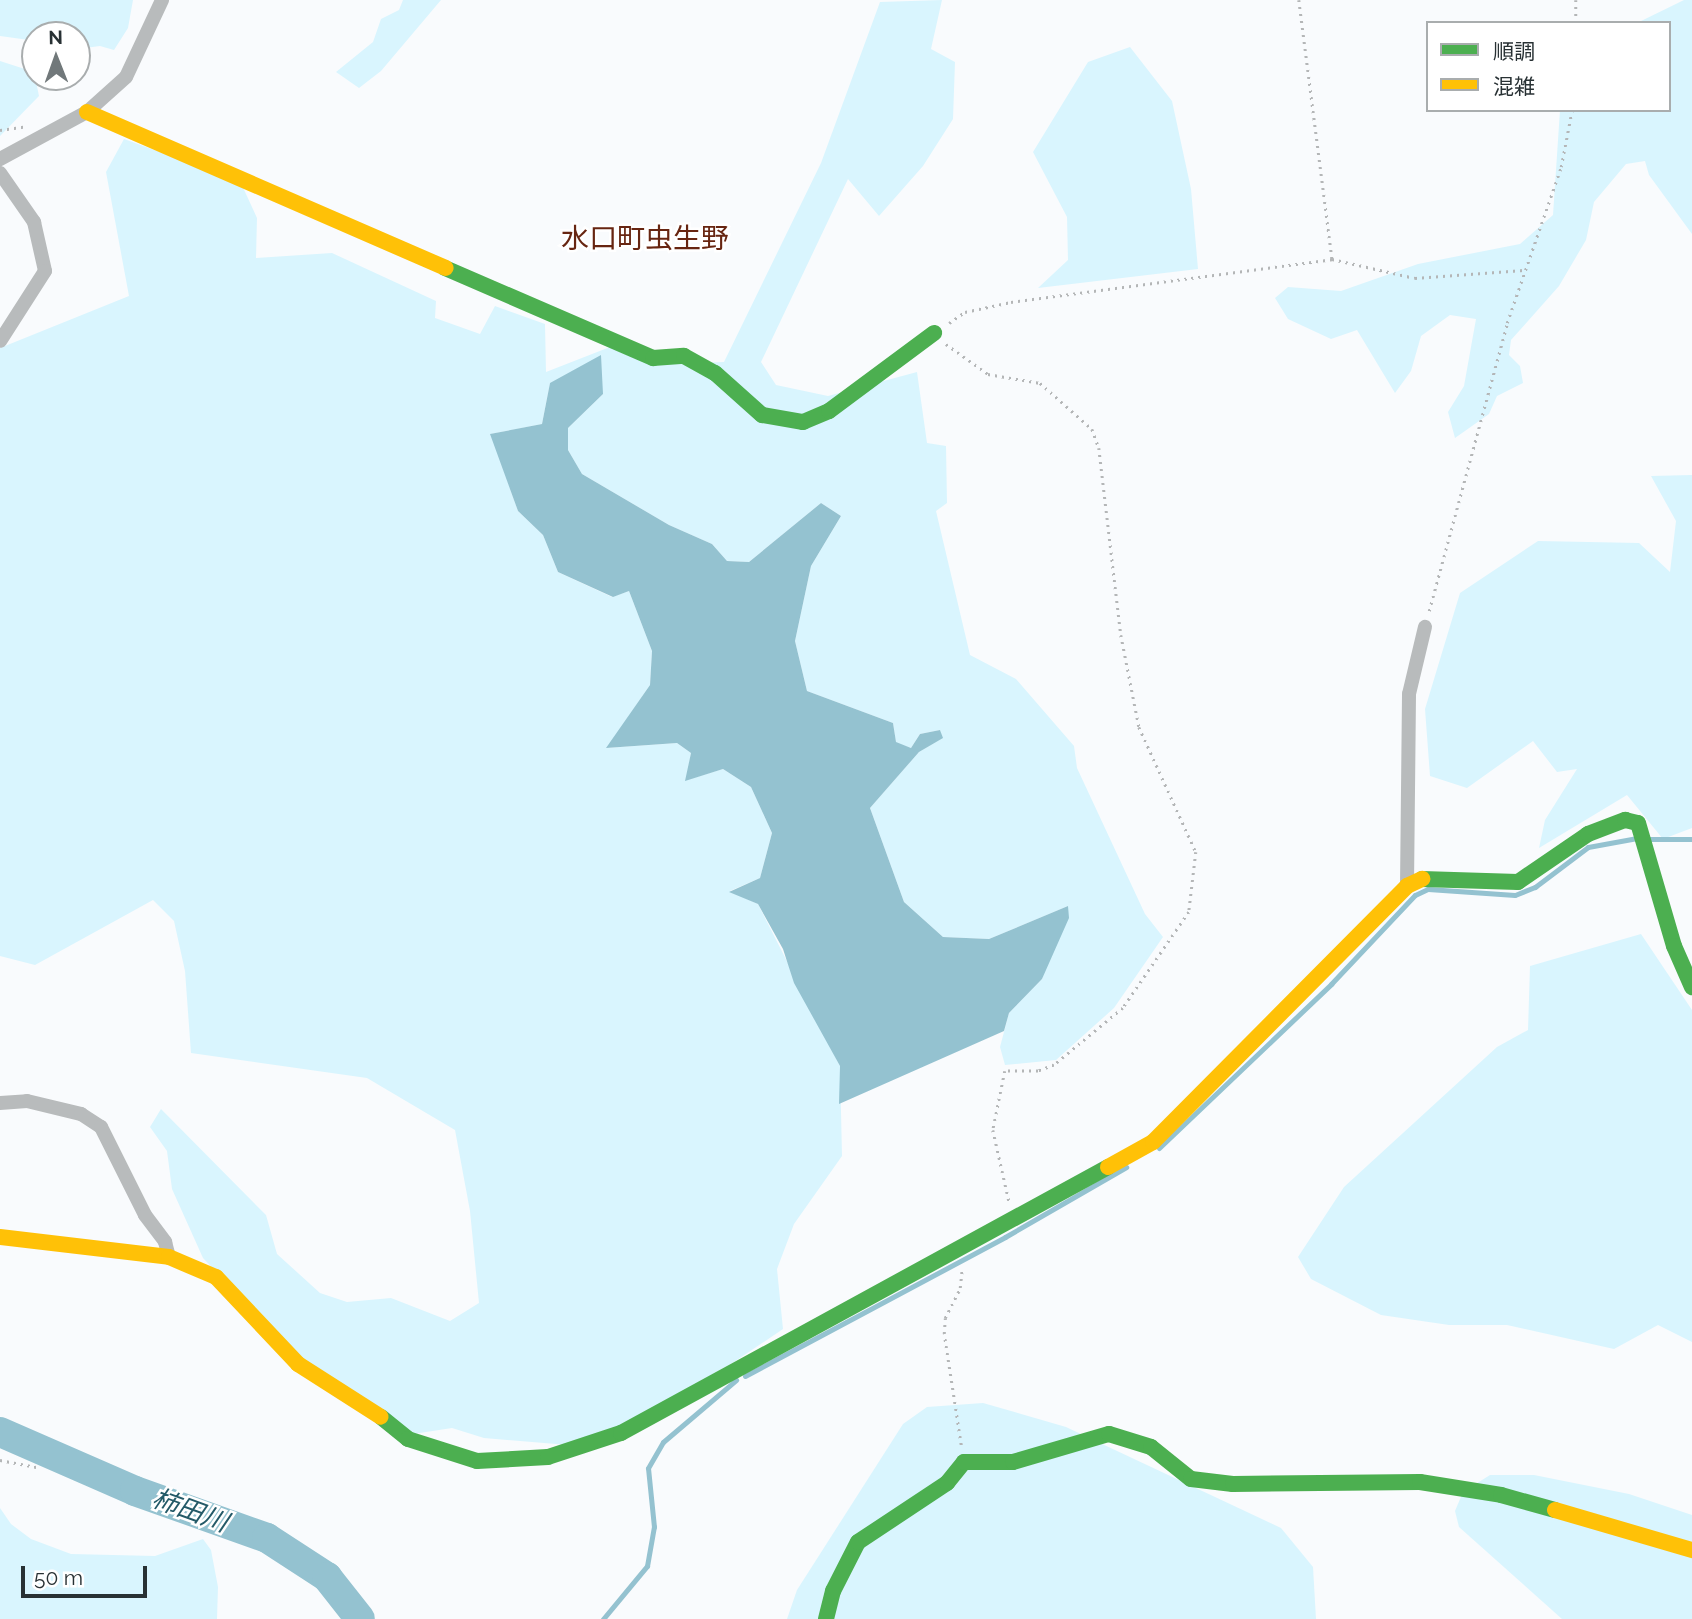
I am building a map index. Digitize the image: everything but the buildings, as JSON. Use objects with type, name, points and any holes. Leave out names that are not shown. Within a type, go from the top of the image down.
[{"type":"street","points":[[0,159],[87,112],[126,77],[162,0]]},
{"type":"street","points":[[87,112],[653,358],[684,356],[715,373],[761,415],[803,422],[829,411],[934,333]]},
{"type":"street","points":[[0,173],[34,222],[45,271],[0,341]]},
{"type":"street","points":[[1408,886],[1409,694],[1425,627]]},
{"type":"street","points":[[0,1237],[169,1257],[216,1277],[298,1364],[375,1412],[408,1440],[477,1461],[548,1457],[621,1433],[1153,1142],[1408,886],[1448,876],[1501,884],[1518,881],[1588,834],[1625,820],[1639,823],[1674,946],[1692,987]]},
{"type":"street","points":[[0,1103],[27,1101],[81,1114],[101,1127],[169,1257]]},
{"type":"street","points":[[826,1619],[833,1591],[858,1542],[947,1483],[964,1462],[1013,1462],[1109,1434],[1151,1447],[1191,1479],[1233,1484],[1420,1482],[1501,1495],[1692,1550]]},
{"type":"path","points":[[1299,0],[1332,259]]},
{"type":"path","points":[[1576,0],[1576,21]]},
{"type":"path","points":[[1425,627],[1524,270],[1561,167],[1572,112]]},
{"type":"path","points":[[1023,1215],[1008,1200],[993,1130],[1005,1071],[1054,1065],[1123,1008],[1189,912],[1196,852],[1139,727],[1121,635],[1099,448],[1092,429],[1040,383],[988,374],[968,364],[934,333],[965,312],[1011,302],[1332,259],[1415,278],[1524,270]]},
{"type":"path","points":[[962,1268],[960,1288],[945,1318],[944,1334],[964,1462]]},
{"type":"path","points":[[0,1460],[36,1467]]},
{"type":"shaded area","points":[[0,0],[133,0],[128,28],[114,50],[100,46],[91,47],[91,21],[21,21],[21,39],[0,36]]},
{"type":"shaded area","points":[[403,0],[441,0],[381,71],[359,88],[336,72],[373,42],[381,19],[399,10]]},
{"type":"shaded area","points":[[942,0],[931,49],[955,62],[953,119],[923,166],[879,216],[848,179],[761,362],[776,385],[828,396],[917,372],[927,443],[946,446],[947,503],[936,511],[970,655],[1016,679],[1074,746],[1077,768],[1145,914],[1163,937],[1114,1008],[1056,1060],[1005,1065],[1000,1047],[1009,1013],[1042,979],[1068,906],[989,939],[943,937],[904,902],[870,808],[919,752],[942,738],[940,730],[920,734],[911,748],[896,743],[893,723],[807,691],[795,641],[811,566],[841,516],[821,503],[749,562],[727,561],[712,544],[669,525],[582,474],[568,450],[568,428],[603,394],[550,383],[542,424],[491,434],[518,511],[543,535],[558,572],[612,597],[629,591],[652,651],[650,685],[607,748],[677,743],[691,753],[686,780],[723,769],[751,787],[772,833],[760,878],[730,891],[758,904],[840,1066],[842,1156],[794,1224],[777,1269],[783,1329],[734,1362],[619,1427],[568,1445],[484,1438],[452,1428],[413,1434],[291,1351],[203,1258],[172,1189],[167,1151],[150,1127],[161,1109],[266,1215],[277,1254],[320,1293],[347,1302],[391,1298],[450,1321],[479,1303],[470,1211],[455,1130],[367,1078],[191,1053],[185,971],[174,921],[153,900],[35,965],[0,956],[0,348],[129,296],[106,172],[124,139],[240,181],[257,218],[256,258],[332,253],[436,301],[435,318],[480,334],[495,306],[545,324],[546,372],[610,347],[661,364],[724,362],[821,163],[880,2]]},
{"type":"shaded area","points":[[1684,0],[1692,0],[1692,234],[1649,175],[1645,161],[1626,164],[1594,202],[1586,240],[1559,286],[1511,340],[1509,355],[1520,366],[1523,383],[1497,396],[1489,414],[1455,438],[1448,412],[1464,386],[1476,319],[1450,315],[1421,336],[1411,371],[1395,393],[1357,330],[1331,339],[1288,319],[1275,298],[1288,287],[1341,291],[1418,264],[1520,244],[1553,215],[1560,112],[1671,112],[1671,21],[1641,21]]},
{"type":"shaded area","points":[[1130,47],[1172,101],[1191,189],[1198,269],[1038,288],[1068,260],[1067,217],[1033,152],[1088,62]]},
{"type":"shaded area","points":[[0,61],[21,68],[21,91],[38,91],[39,96],[0,136]]},
{"type":"shaded area","points":[[601,355],[603,394],[568,428],[568,450],[582,474],[669,525],[712,544],[727,561],[749,562],[821,503],[841,516],[811,566],[795,641],[807,691],[893,723],[896,742],[911,748],[920,734],[940,730],[943,738],[919,752],[870,808],[904,902],[943,937],[989,939],[1068,906],[1069,918],[1042,979],[1009,1013],[1004,1031],[839,1104],[840,1066],[794,983],[783,949],[758,904],[729,892],[760,878],[772,833],[751,787],[723,769],[685,781],[691,753],[677,743],[606,748],[650,685],[652,651],[629,591],[613,597],[558,572],[543,535],[518,511],[490,434],[542,424],[550,383]]},
{"type":"shaded area","points":[[1692,475],[1692,828],[1663,839],[1627,795],[1539,848],[1545,820],[1577,769],[1557,772],[1533,741],[1467,788],[1430,776],[1425,709],[1460,593],[1538,541],[1639,543],[1670,572],[1676,521],[1651,476]]},
{"type":"shaded area","points":[[1641,934],[1692,1010],[1692,1342],[1658,1325],[1614,1349],[1507,1325],[1449,1325],[1381,1315],[1311,1279],[1298,1257],[1344,1187],[1497,1047],[1528,1030],[1530,966]]},
{"type":"shaded area","points":[[983,1403],[1066,1427],[1281,1528],[1313,1567],[1316,1619],[787,1619],[797,1590],[903,1424],[927,1407]]},
{"type":"shaded area","points":[[1490,1475],[1534,1475],[1629,1494],[1692,1515],[1692,1619],[1562,1619],[1459,1527],[1455,1511],[1463,1492]]},
{"type":"shaded area","points":[[0,1508],[11,1524],[31,1539],[71,1554],[155,1556],[203,1539],[211,1550],[218,1587],[217,1619],[0,1619]]},
{"type":"waterway","points":[[1159,1148],[1331,984],[1415,895],[1428,889],[1515,895],[1535,887],[1588,847],[1637,838]]},
{"type":"waterway","points":[[1647,839],[1692,839]]},
{"type":"waterway","points":[[745,1376],[1005,1237],[1126,1167]]},
{"type":"waterway","points":[[603,1619],[647,1566],[654,1527],[648,1468],[663,1442],[736,1380]]},
{"type":"waterway","name":"柿田川","points":[[0,1432],[135,1491],[267,1538],[327,1577],[360,1619]]},
{"type":"traffic: fast","points":[[445,268],[653,358],[684,356],[715,373],[762,415],[803,422],[829,411],[934,333]]},
{"type":"traffic: fast","points":[[1422,879],[1518,882],[1588,834],[1625,820],[1638,823],[1674,946],[1692,987]]},
{"type":"traffic: fast","points":[[381,1417],[408,1439],[477,1461],[548,1457],[621,1433],[1108,1167]]},
{"type":"traffic: fast","points":[[826,1619],[833,1591],[858,1542],[947,1483],[964,1462],[1013,1462],[1109,1434],[1151,1447],[1191,1479],[1233,1484],[1420,1482],[1501,1495],[1555,1510]]},
{"type":"traffic: slow","points":[[87,112],[445,268]]},
{"type":"traffic: slow","points":[[1108,1167],[1153,1142],[1407,886],[1422,879]]},
{"type":"traffic: slow","points":[[0,1237],[169,1257],[216,1277],[298,1364],[381,1417]]},
{"type":"traffic: slow","points":[[1555,1510],[1692,1550]]},
{"type":"district","name":"水口町虫生野","points":[[645,239]]}]
